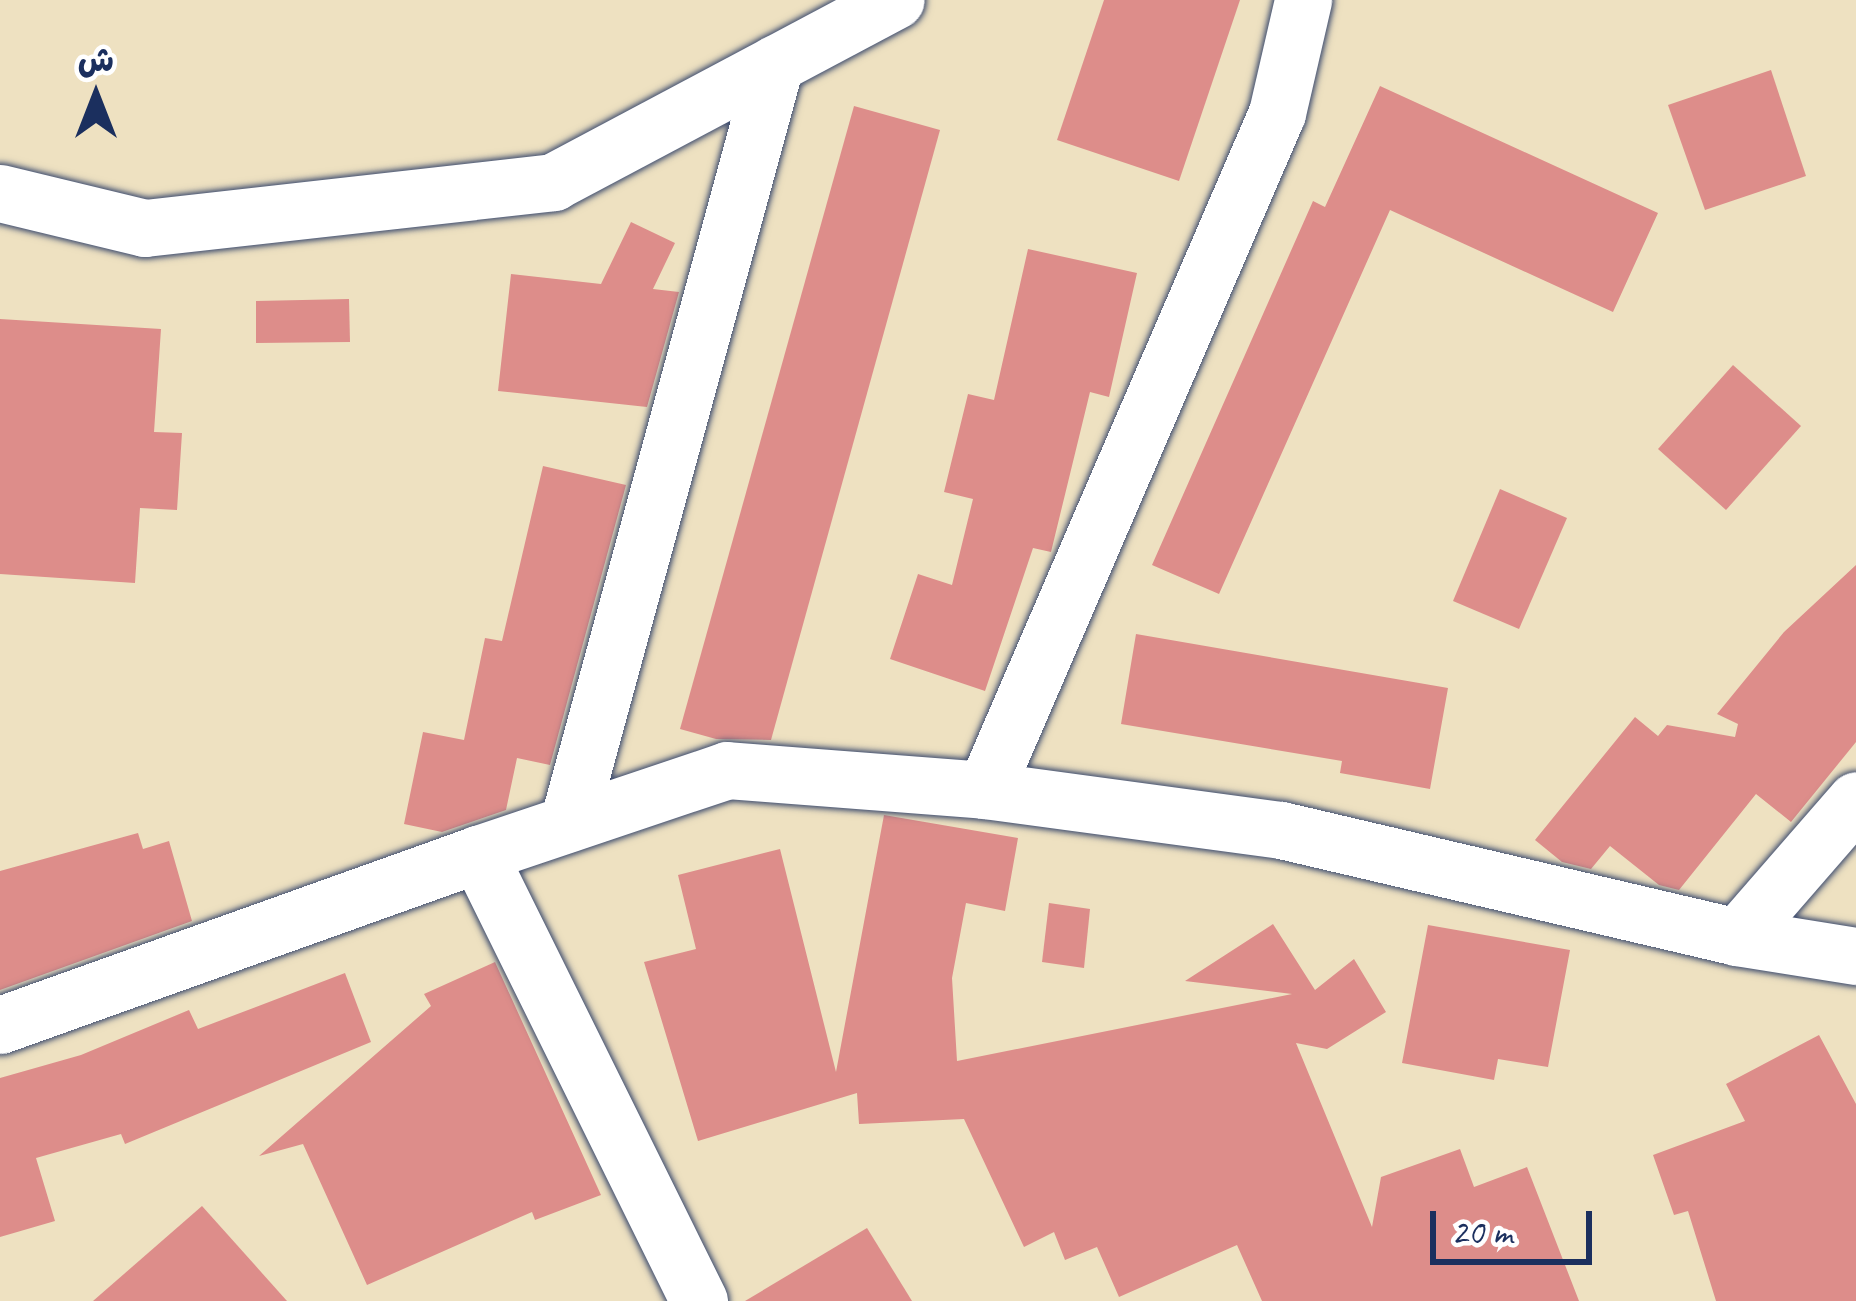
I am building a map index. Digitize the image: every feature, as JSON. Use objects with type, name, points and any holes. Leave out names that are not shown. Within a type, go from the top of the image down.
[{"type":"street","points":[[0,193],[145,228],[553,182],[896,0]]},
{"type":"street","points":[[986,790],[1276,113],[1303,0]]},
{"type":"street","points":[[568,823],[775,64]]},
{"type":"street","points":[[0,1024],[727,770],[986,790],[1281,830],[1737,937],[1856,956]]},
{"type":"street","points":[[1737,937],[1856,800]]},
{"type":"street","points":[[478,854],[699,1301]]},
{"type":"building","points":[[1104,0],[1240,0],[1179,181],[1057,140]]},
{"type":"building","points":[[1771,70],[1806,176],[1705,210],[1668,105]]},
{"type":"building","points":[[1380,86],[1658,213],[1613,312],[1390,210],[1219,594],[1152,565],[1313,201],[1325,207]]},
{"type":"building","points":[[854,106],[940,130],[771,740],[716,739],[680,729]]},
{"type":"building","points":[[631,222],[675,243],[653,289],[679,292],[647,407],[498,391],[511,274],[601,284]]},
{"type":"building","points":[[1028,249],[1137,273],[1109,397],[1090,392],[1051,552],[1033,548],[985,691],[890,659],[918,574],[952,585],[973,499],[944,492],[968,394],[994,400]]},
{"type":"building","points":[[349,299],[350,342],[256,343],[256,301]]},
{"type":"building","points":[[0,319],[161,329],[154,432],[182,433],[177,510],[140,508],[135,583],[0,574]]},
{"type":"building","points":[[1733,365],[1801,426],[1726,510],[1658,449]]},
{"type":"building","points":[[543,466],[626,485],[550,765],[517,758],[506,810],[442,832],[404,824],[423,732],[464,740],[485,638],[502,641]]},
{"type":"building","points":[[1500,489],[1567,518],[1519,629],[1453,601]]},
{"type":"building","points":[[1856,565],[1856,742],[1791,822],[1756,794],[1679,890],[1659,885],[1610,846],[1591,869],[1562,862],[1535,840],[1635,717],[1658,736],[1667,725],[1735,737],[1738,724],[1717,714],[1784,632]]},
{"type":"building","points":[[1136,634],[1448,688],[1430,789],[1340,773],[1342,761],[1121,724]]},
{"type":"building","points":[[884,815],[1018,838],[1005,911],[966,903],[952,978],[957,1061],[1292,994],[1185,981],[1273,924],[1315,990],[1354,959],[1386,1012],[1327,1049],[1296,1043],[1372,1227],[1381,1177],[1460,1149],[1474,1187],[1527,1167],[1579,1301],[1262,1301],[1237,1245],[1119,1297],[1097,1247],[1065,1260],[1054,1232],[1024,1247],[964,1119],[859,1124],[857,1093],[698,1141],[644,962],[696,949],[678,875],[780,849],[836,1072]]},
{"type":"building","points":[[138,833],[143,849],[169,841],[192,921],[0,990],[0,871]]},
{"type":"building","points":[[1049,903],[1090,909],[1084,968],[1042,962]]},
{"type":"building","points":[[1428,925],[1570,950],[1548,1067],[1498,1059],[1494,1080],[1402,1063]]},
{"type":"building","points":[[495,962],[601,1195],[535,1220],[532,1212],[367,1285],[303,1144],[259,1156],[431,1006],[424,994]]},
{"type":"building","points":[[345,973],[371,1042],[125,1144],[121,1134],[36,1158],[55,1221],[0,1237],[0,1078],[81,1055],[189,1010],[198,1029]]},
{"type":"building","points":[[1819,1035],[1856,1104],[1856,1301],[1716,1301],[1688,1211],[1674,1215],[1653,1155],[1745,1121],[1726,1084]]},
{"type":"building","points":[[202,1206],[287,1301],[93,1301]]},
{"type":"building","points":[[867,1228],[912,1301],[745,1301]]}]
